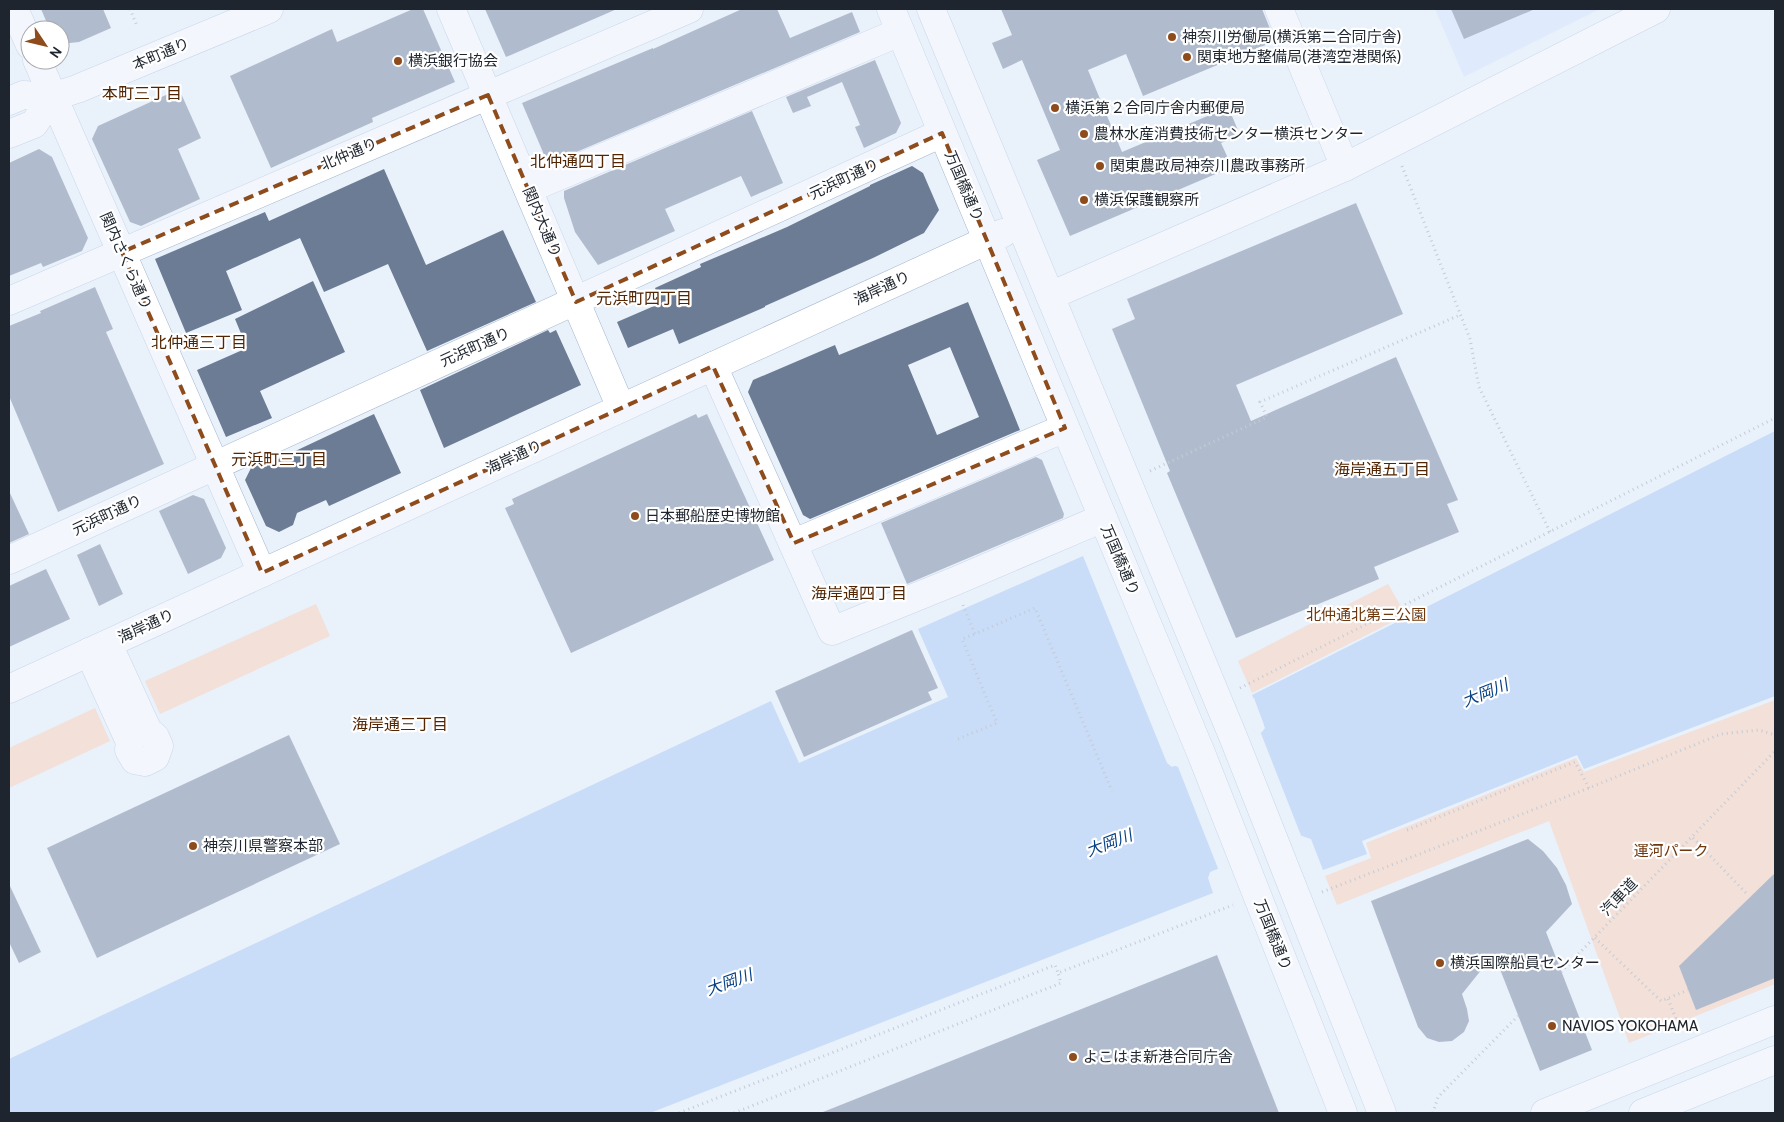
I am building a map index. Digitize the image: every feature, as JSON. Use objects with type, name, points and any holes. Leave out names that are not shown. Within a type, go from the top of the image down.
[{"type":"main road","points":[[14,9],[20,22]]},
{"type":"main road","name":"本町通り","points":[[9,100],[22,94],[52,97],[77,89],[269,9]]},
{"type":"main road","name":"関内大通り","points":[[451,9],[621,408]]},
{"type":"main road","name":"北仲通り","points":[[9,301],[689,9]]},
{"type":"main road","points":[[931,9],[1234,739],[1382,1113]]},
{"type":"main road","points":[[1279,9],[1345,167]]},
{"type":"main road","points":[[1050,296],[1345,167],[1656,9]]},
{"type":"main road","points":[[528,190],[896,21]]},
{"type":"main road","name":"万国橋通り","points":[[896,21],[1201,753],[1344,1113]]},
{"type":"main road","name":"関内さくら通り","points":[[41,70],[262,573]]},
{"type":"main road","points":[[9,134],[34,124],[52,97]]},
{"type":"main road","name":"元浜町通り","points":[[9,560],[942,133]]},
{"type":"main road","name":"海岸通り","points":[[9,689],[1020,225]]},
{"type":"main road","points":[[713,366],[832,631],[1103,518]]},
{"type":"main road","points":[[794,543],[1065,428]]},
{"type":"main road","points":[[1545,1113],[1775,1020]]},
{"type":"main road","points":[[1643,1113],[1775,1060]]},
{"type":"path","points":[[130,9],[137,26]]},
{"type":"path","points":[[1393,142],[1470,339],[1479,387],[1550,532]]},
{"type":"path","points":[[1147,472],[1266,417],[1260,402],[1460,315]]},
{"type":"path","points":[[1238,690],[1775,418]]},
{"type":"path","points":[[953,582],[976,634]]},
{"type":"path","points":[[958,739],[996,723],[962,639],[1035,608],[1112,791]]},
{"type":"path","points":[[1319,893],[1589,788],[1720,734],[1759,730],[1775,736]]},
{"type":"path","name":"汽車道","points":[[1561,972],[1693,838],[1775,751]]},
{"type":"path","points":[[1408,830],[1575,762],[1589,788]]},
{"type":"path","points":[[1693,838],[1747,894]]},
{"type":"path","points":[[1058,973],[1257,895]]},
{"type":"path","points":[[1595,938],[1662,1001],[1688,990]]},
{"type":"path","points":[[678,1113],[1055,965],[1060,983],[734,1113]]},
{"type":"path","points":[[1668,999],[1682,1035]]},
{"type":"path","points":[[1433,1113],[1438,1097],[1518,1016]]},
{"type":"highlighted area","points":[[488,95],[576,302],[942,133],[1065,428],[794,543],[713,366],[262,573],[122,252]]},
{"type":"shaded area","points":[[1435,9],[1600,9],[1464,77]]},
{"type":"green space","name":"北仲通北第三公園","points":[[1388,584],[1406,615],[1252,693],[1238,661]]},
{"type":"green space","points":[[316,604],[330,636],[160,714],[145,681]]},
{"type":"green space","name":"運河パーク","points":[[1775,700],[1775,984],[1629,1043],[1549,821],[1337,905],[1325,876],[1371,858],[1366,843],[1576,758],[1584,772]]},
{"type":"green space","points":[[95,708],[110,741],[9,788],[9,748]]},
{"type":"water","name":"大岡川","points":[[1775,431],[1775,696],[1584,769],[1577,755],[1362,841],[1367,854],[1323,870],[1311,839],[1299,835],[1210,872],[1208,878],[1213,893],[650,1113],[9,1113],[9,1059],[771,701],[799,763],[948,697],[918,629],[1083,556],[1167,763],[1172,767],[1262,732],[1265,728],[1252,695]]},
{"type":"pier","points":[[1254,698],[1264,725],[1260,731],[1302,838],[1219,871],[1178,767],[1170,764],[1160,739],[1172,764],[1260,730],[1262,727],[1251,699]]},
{"type":"building","points":[[41,9],[103,9],[111,28],[79,42],[70,43],[70,20],[46,20]]},
{"type":"building","points":[[413,9],[423,9],[455,82],[372,118],[373,122],[271,168],[230,76],[332,29],[337,42]]},
{"type":"building","points":[[485,9],[617,9],[506,57]]},
{"type":"building","points":[[742,9],[777,9],[790,38],[852,12],[860,32],[548,164],[522,103],[653,49]]},
{"type":"building","points":[[1001,9],[1262,9],[1275,41],[1143,96],[1126,54],[1088,70],[1122,152],[1217,112],[1229,109],[1240,135],[1221,143],[1232,167],[1070,236],[1037,160],[1060,150],[1022,60],[1003,69],[992,43],[1012,35]]},
{"type":"building","points":[[1451,9],[1535,9],[1464,39]]},
{"type":"building","points":[[875,60],[901,123],[896,133],[864,148],[855,127],[860,125],[842,82],[807,97],[811,106],[793,113],[786,97]]},
{"type":"building","points":[[179,89],[201,138],[178,149],[200,199],[141,226],[130,222],[92,139],[98,126]]},
{"type":"building","points":[[752,111],[783,183],[751,197],[741,176],[665,209],[675,231],[598,265],[575,232],[564,198],[564,191]]},
{"type":"building","points":[[39,149],[52,157],[88,238],[82,251],[43,267],[41,263],[9,276],[9,163]]},
{"type":"building","points":[[912,166],[923,173],[939,210],[924,233],[765,307],[679,344],[673,329],[628,348],[617,322],[661,303],[655,288],[701,267],[700,264],[787,227]]},
{"type":"building","points":[[384,169],[426,265],[503,230],[536,302],[427,351],[388,264],[324,292],[300,238],[226,271],[242,310],[186,333],[155,259],[265,212],[269,221]]},
{"type":"building","points":[[1356,203],[1403,314],[1236,385],[1251,421],[1396,357],[1458,500],[1447,504],[1459,532],[1374,567],[1379,579],[1236,638],[1167,473],[1170,471],[1112,329],[1135,319],[1127,299]]},
{"type":"building","points":[[313,281],[345,352],[260,391],[272,418],[226,437],[197,370],[247,348],[235,319]]},
{"type":"building","points":[[95,287],[113,329],[106,332],[164,464],[58,512],[9,396],[9,326]]},
{"type":"building","points":[[968,302],[1020,430],[810,519],[803,515],[748,392],[753,380],[835,345],[839,355]],"holes":[[[950,347],[979,417],[937,435],[908,365]]]},
{"type":"building","points":[[548,330],[550,333],[556,330],[581,385],[444,448],[420,390]]},
{"type":"building","points":[[374,414],[401,473],[329,506],[326,500],[297,513],[293,525],[279,532],[266,526],[245,480],[251,468],[270,458],[272,462]]},
{"type":"building","points":[[696,414],[698,418],[707,414],[774,560],[571,653],[505,508],[514,504],[512,499]]},
{"type":"building","points":[[1036,457],[1042,460],[1064,514],[1063,518],[907,584],[881,523]]},
{"type":"building","points":[[9,491],[29,534],[9,543]]},
{"type":"building","points":[[193,495],[204,499],[226,548],[221,558],[188,574],[159,511]]},
{"type":"building","points":[[100,544],[123,594],[99,606],[77,555]]},
{"type":"building","points":[[46,569],[70,619],[9,647],[9,586]]},
{"type":"building","points":[[912,630],[938,688],[928,692],[932,700],[804,757],[775,691]]},
{"type":"building","name":"神奈川県警察本部","points":[[289,735],[340,844],[97,958],[47,848]]},
{"type":"building","name":"横浜国際船員センター","points":[[1528,839],[1543,851],[1557,868],[1566,885],[1572,904],[1546,932],[1592,1050],[1540,1071],[1494,954],[1462,994],[1469,1021],[1464,1032],[1452,1041],[1439,1042],[1427,1038],[1418,1027],[1371,901]]},
{"type":"building","points":[[1775,873],[1775,978],[1696,1010],[1679,966]]},
{"type":"building","points":[[9,884],[41,952],[19,963],[9,942]]},
{"type":"building","name":"よこはま新港合同庁舎","points":[[1217,955],[1279,1113],[823,1113],[823,1112]]},
{"type":"place","name":"神奈川労働局(横浜第二合同庁舎)","points":[[1172,37]]},
{"type":"place","name":"関東地方整備局(港湾空港関係)","points":[[1187,57]]},
{"type":"place","name":"横浜銀行協会","points":[[398,61]]},
{"type":"place","name":"横浜第２合同庁舎内郵便局","points":[[1055,108]]},
{"type":"place","name":"農林水産消費技術センター横浜センター","points":[[1084,134]]},
{"type":"place","name":"関東農政局神奈川農政事務所","points":[[1100,166]]},
{"type":"place","name":"横浜保護観察所","points":[[1084,200]]},
{"type":"place","name":"日本郵船歴史博物館","points":[[635,516]]},
{"type":"place","name":"神奈川県警察本部","points":[[193,846]]},
{"type":"place","name":"横浜国際船員センター","points":[[1440,963]]},
{"type":"place","name":"NAVIOS YOKOHAMA","points":[[1552,1026]]},
{"type":"place","name":"よこはま新港合同庁舎","points":[[1073,1057]]},
{"type":"district","name":"本町三丁目","points":[[142,93]]},
{"type":"district","name":"北仲通四丁目","points":[[578,161]]},
{"type":"district","name":"元浜町四丁目","points":[[644,298]]},
{"type":"district","name":"北仲通三丁目","points":[[199,342]]},
{"type":"district","name":"元浜町三丁目","points":[[279,459]]},
{"type":"district","name":"海岸通五丁目","points":[[1382,469]]},
{"type":"district","name":"海岸通四丁目","points":[[859,593]]},
{"type":"district","name":"海岸通三丁目","points":[[400,724]]}]
